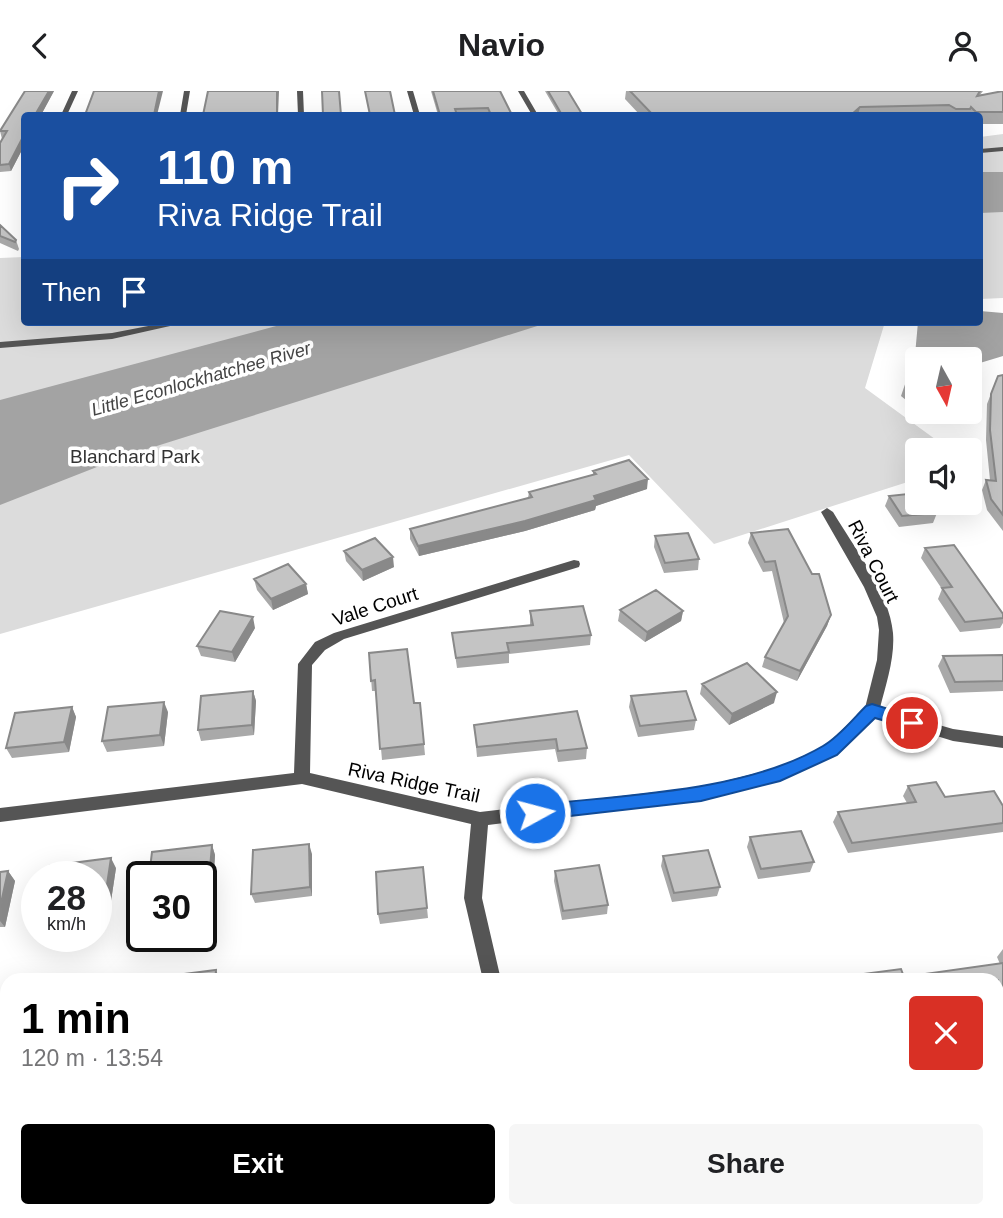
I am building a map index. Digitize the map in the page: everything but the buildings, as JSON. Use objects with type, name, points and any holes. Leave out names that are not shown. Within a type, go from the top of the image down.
[{"type":"street","points":[[65,112],[75,91]]},
{"type":"street","points":[[184,112],[187,91]]},
{"type":"street","points":[[300,91],[301,112]]},
{"type":"street","points":[[410,91],[415,112]]},
{"type":"street","points":[[521,91],[533,112]]},
{"type":"street","points":[[983,152],[1003,149]]},
{"type":"street","points":[[0,345],[112,336],[163,326]]},
{"type":"street","name":"Riva Court","points":[[827,512],[873,594],[886,628],[882,667],[872,711]]},
{"type":"street","name":"Vale Court","points":[[302,778],[306,664],[320,646],[339,636],[573,564]]},
{"type":"street","points":[[872,711],[953,735],[1003,742]]},
{"type":"street","name":"Riva Ridge Trail","points":[[0,815],[302,778],[480,819],[701,793],[780,773],[831,750],[872,711]]},
{"type":"street","points":[[480,819],[473,898],[490,973]]},
{"type":"green space","points":[[1003,134],[1003,298],[983,299],[983,137]]},
{"type":"green space","name":"Blanchard Park","points":[[21,257],[21,326],[884,326],[865,388],[905,417],[905,424],[914,424],[934,438],[905,438],[905,483],[714,544],[629,455],[0,634],[0,258]]},
{"type":"water","points":[[983,172],[1003,172],[1003,212],[983,213]]},
{"type":"water","points":[[983,311],[1003,313],[1003,356],[982,362],[982,347],[916,347],[918,326],[983,326]]},
{"type":"water","name":"Little Econlockhatchee River","points":[[276,326],[537,326],[125,456],[0,505],[0,400]]},
{"type":"route","points":[[535,813],[701,793],[780,773],[831,750],[872,711],[912,723]]}]
